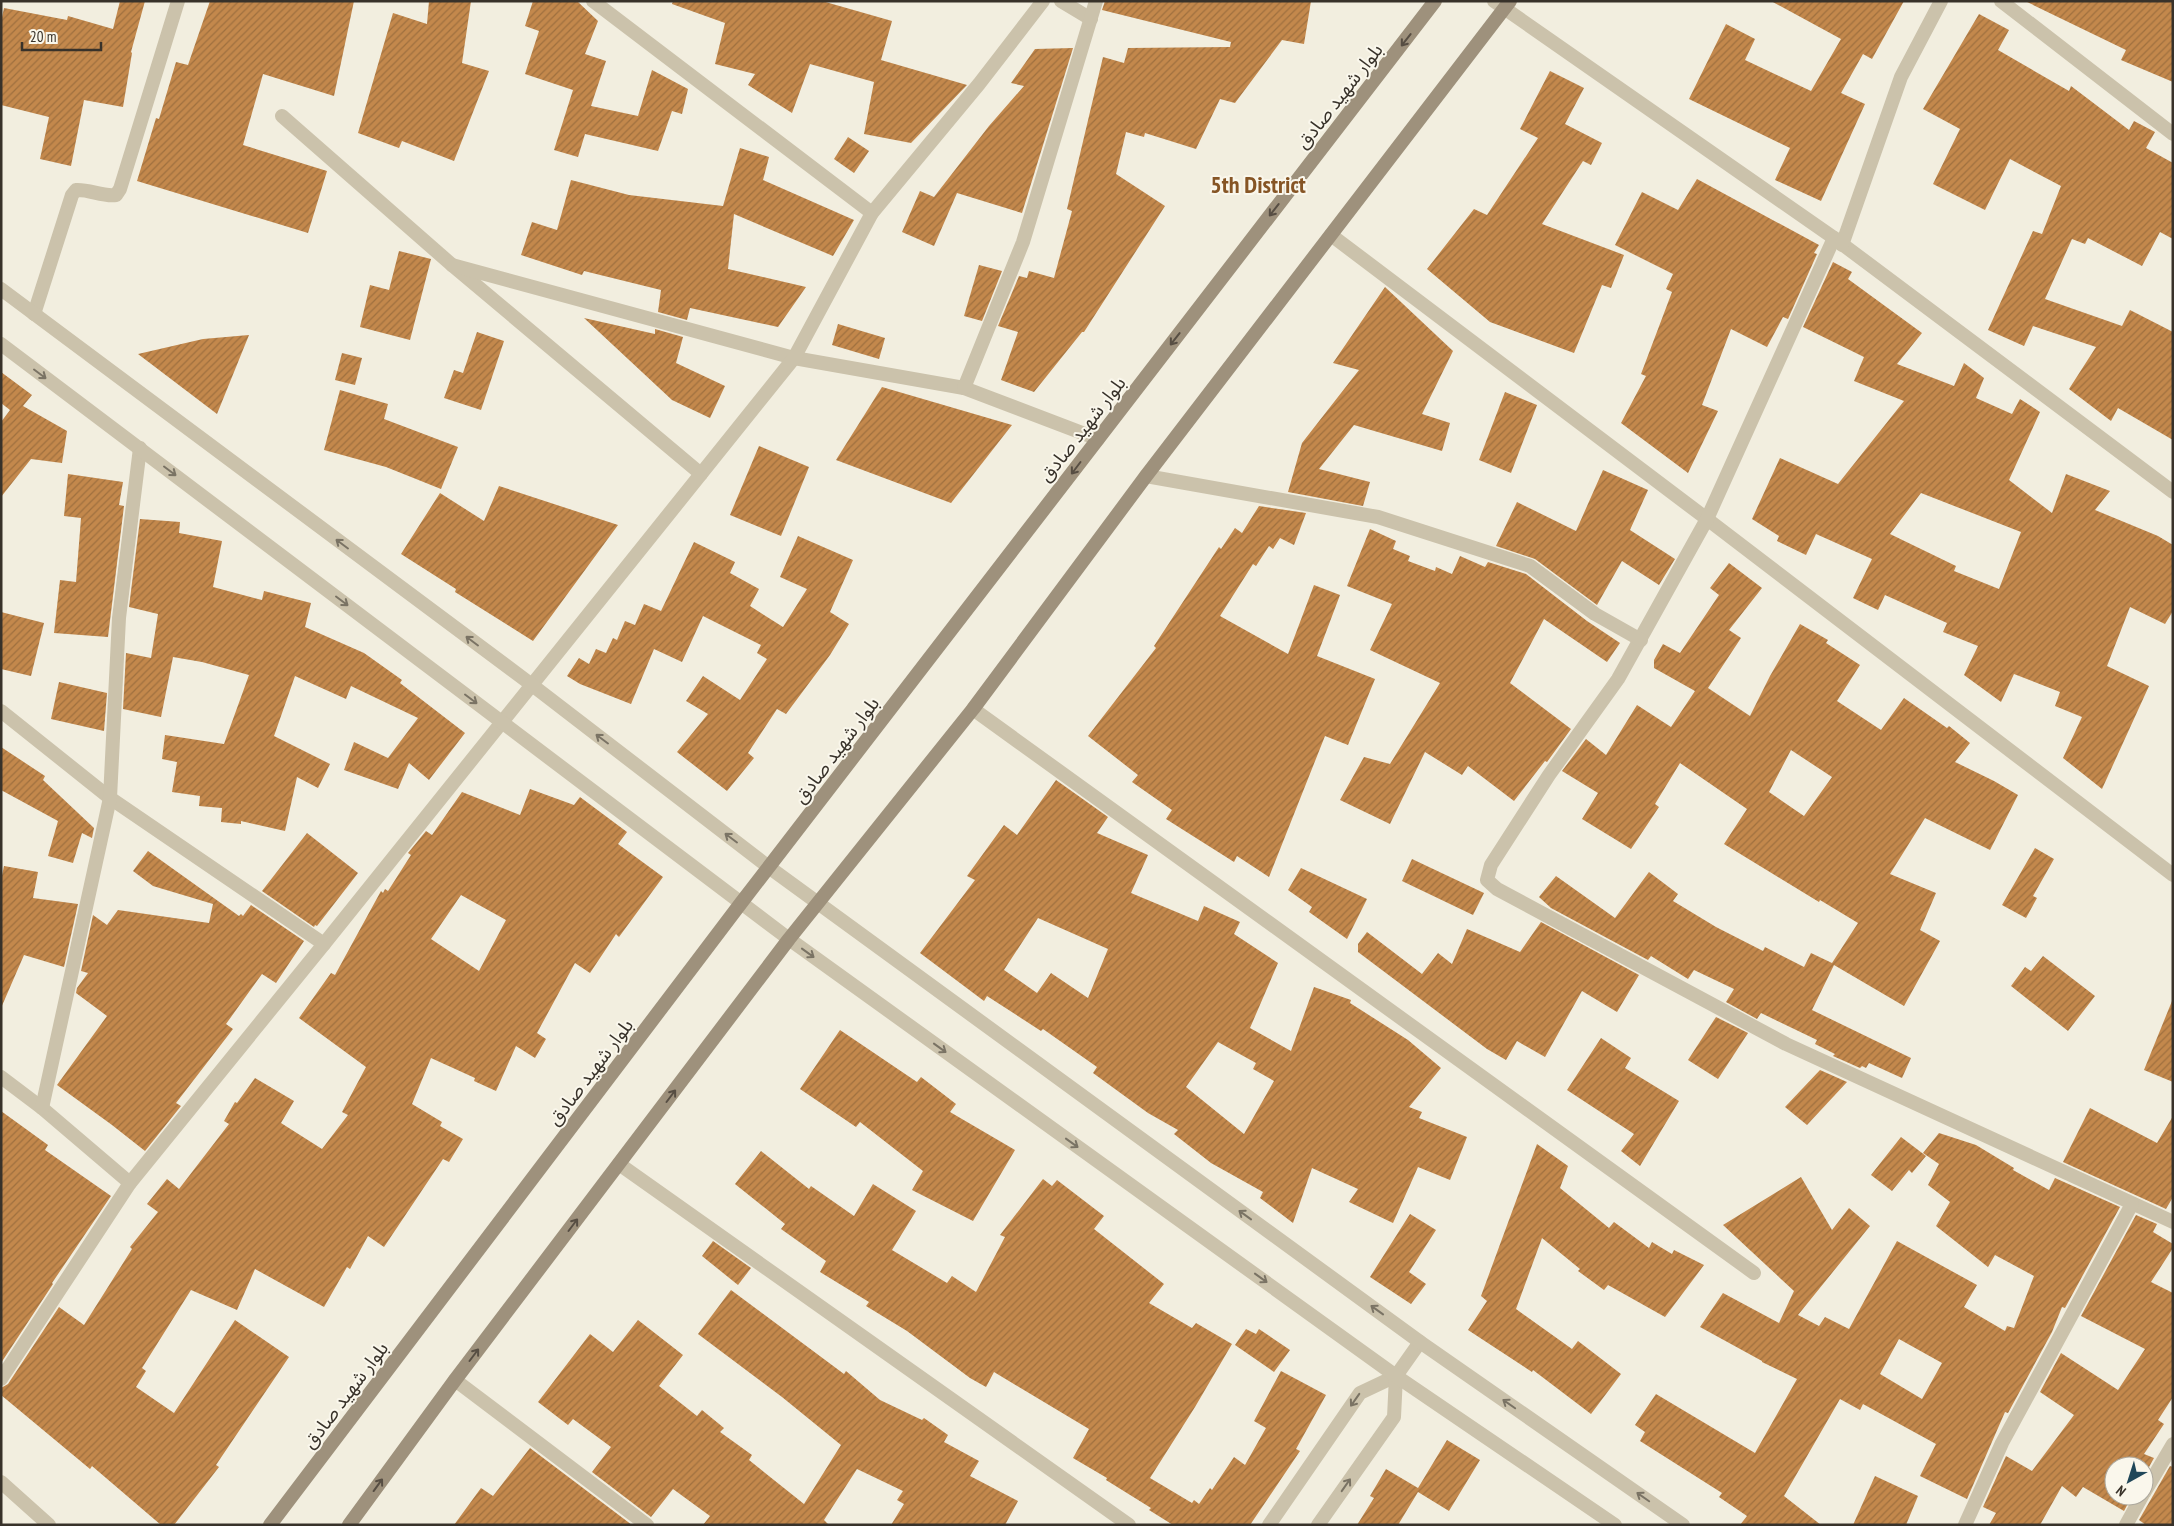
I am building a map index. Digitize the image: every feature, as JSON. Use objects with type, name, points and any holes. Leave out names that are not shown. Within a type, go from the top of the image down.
[{"type":"main road","name":"بلوار شهید صادق","points":[[270,1525],[741,903],[770,868],[1436,1]]},
{"type":"main road","points":[[349,1525],[455,1380],[789,939],[973,709],[1146,476],[1331,235],[1502,4]]},
{"type":"street","points":[[34,314],[72,195],[76,190],[82,190],[111,196],[116,195],[120,189],[178,1]]},
{"type":"street","points":[[593,1],[872,213]]},
{"type":"street","points":[[1,1379],[130,1183],[532,686],[794,358],[872,213],[979,84],[1043,1]]},
{"type":"street","points":[[1060,1],[1091,18]]},
{"type":"street","points":[[964,388],[1023,242],[1096,1]]},
{"type":"street","points":[[1941,1],[1901,77],[1838,242],[1708,519],[1618,679],[1548,775],[1491,865],[1487,880],[1497,889],[1786,1044],[2173,1222]]},
{"type":"street","points":[[2001,1],[2173,134]]},
{"type":"street","points":[[1502,4],[1838,242],[2173,492]]},
{"type":"street","points":[[282,116],[452,264],[701,474]]},
{"type":"street","points":[[1331,235],[1708,519],[2173,875]]},
{"type":"street","points":[[452,264],[794,358],[964,388],[1098,439]]},
{"type":"street","points":[[1,289],[532,686],[770,868],[1420,1342],[1683,1525]]},
{"type":"street","points":[[1,344],[789,939],[1396,1376],[1615,1525]]},
{"type":"street","points":[[42,1108],[110,798],[119,618],[140,448]]},
{"type":"street","points":[[1146,476],[1378,517],[1530,566],[1595,614],[1640,640]]},
{"type":"street","points":[[973,709],[1754,1273]]},
{"type":"street","points":[[1,711],[110,798],[324,944]]},
{"type":"street","points":[[1,1077],[42,1108],[130,1183]]},
{"type":"street","points":[[619,1164],[1128,1525]]},
{"type":"street","points":[[1965,1525],[2002,1443],[2132,1204]]},
{"type":"street","points":[[1269,1525],[1360,1393],[1396,1376],[1420,1342]]},
{"type":"street","points":[[1318,1525],[1394,1417],[1396,1376]]},
{"type":"street","points":[[455,1380],[648,1525]]},
{"type":"street","points":[[2154,1476],[2173,1444]]},
{"type":"street","points":[[1,1482],[49,1525]]},
{"type":"street","points":[[2126,1525],[2137,1506]]},
{"type":"building","points":[[120,1],[145,1],[131,52],[123,107],[84,100],[71,166],[40,159],[49,117],[1,105],[1,22],[4,8],[67,20],[68,16],[113,29]]},
{"type":"building","points":[[210,1],[354,1],[334,96],[263,74],[243,145],[327,171],[308,233],[137,181],[156,118],[159,119],[176,62],[188,65]]},
{"type":"building","points":[[429,1],[471,1],[462,63],[489,71],[454,161],[402,141],[399,148],[358,133],[393,13],[427,24]]},
{"type":"building","points":[[533,1],[577,1],[598,21],[585,54],[606,61],[591,106],[638,116],[652,70],[688,89],[682,114],[672,111],[658,151],[585,134],[578,157],[554,150],[573,90],[525,74],[539,31],[525,26]]},
{"type":"building","points":[[673,1],[822,1],[892,21],[881,60],[967,85],[911,143],[864,134],[874,82],[810,64],[792,113],[748,85],[755,74],[715,64],[725,23],[672,4]]},
{"type":"building","points":[[1105,1],[1311,1],[1304,44],[1282,40],[1235,103],[1220,99],[1196,149],[1145,133],[1144,137],[1126,132],[1116,174],[1165,206],[1084,332],[1082,332],[1034,392],[1001,380],[1018,332],[998,326],[1019,276],[1027,278],[1029,271],[1054,278],[1072,211],[1067,209],[1103,57],[1124,63],[1128,48],[1230,47],[1231,42],[1102,10]]},
{"type":"building","points":[[1771,1],[1904,1],[1872,59],[1863,54],[1841,93],[1865,104],[1821,201],[1775,180],[1790,148],[1689,99],[1726,24],[1755,39],[1745,60],[1811,91],[1841,39]]},
{"type":"building","points":[[2025,1],[2173,1],[2173,82],[2121,60],[2126,50]]},
{"type":"building","points":[[1979,14],[2009,30],[1998,50],[2069,91],[2071,86],[2129,130],[2134,121],[2155,132],[2146,148],[2173,163],[2173,239],[2160,232],[2142,266],[2088,238],[2085,244],[2072,239],[2045,299],[2122,326],[2130,310],[2173,332],[2173,440],[2118,408],[2111,421],[2069,389],[2096,347],[2033,326],[2024,346],[1988,330],[2033,231],[2042,234],[2061,186],[2010,159],[1985,210],[1933,184],[1960,129],[1923,109]]},
{"type":"building","points":[[1073,48],[1022,213],[957,193],[934,246],[902,232],[920,191],[934,197],[989,126],[1024,86],[1011,83],[1035,49]]},
{"type":"building","points":[[1550,71],[1584,88],[1565,124],[1602,143],[1591,165],[1583,161],[1542,224],[1624,255],[1611,288],[1602,285],[1574,353],[1490,322],[1427,269],[1474,209],[1487,215],[1538,138],[1520,129]]},
{"type":"building","points":[[848,137],[869,151],[854,173],[834,159]]},
{"type":"building","points":[[740,148],[769,157],[763,180],[854,220],[833,256],[734,214],[728,269],[806,287],[778,327],[690,308],[687,320],[658,312],[661,290],[584,271],[582,275],[521,255],[532,222],[557,230],[571,180],[629,195],[723,206]]},
{"type":"building","points":[[1697,179],[1819,245],[1814,253],[1817,254],[1788,319],[1783,317],[1767,347],[1731,329],[1702,405],[1718,411],[1688,473],[1621,423],[1646,376],[1641,374],[1672,292],[1666,289],[1673,274],[1615,245],[1642,192],[1678,210]]},
{"type":"building","points":[[399,251],[431,259],[410,340],[360,327],[370,285],[389,290]]},
{"type":"building","points":[[1833,262],[1852,272],[1848,279],[1922,333],[1897,364],[1954,386],[1964,363],[1984,378],[1976,398],[2012,414],[2020,399],[2040,412],[2009,480],[2052,513],[2066,474],[2110,491],[2095,510],[2158,536],[2173,545],[2173,611],[2165,624],[2130,607],[2107,666],[2149,686],[2102,789],[2063,758],[2082,717],[2055,706],[2060,692],[2014,674],[2001,702],[1964,675],[1978,646],[1943,632],[1947,623],[1885,595],[1878,610],[1853,598],[1872,559],[1816,534],[1806,555],[1777,541],[1779,536],[1752,519],[1780,458],[1838,484],[1904,401],[1854,381],[1864,357],[1803,327]],"holes":[[[1921,493],[2021,532],[1999,589],[1954,571],[1956,566],[1890,534]]]},
{"type":"building","points":[[979,265],[1002,271],[982,321],[964,316]]},
{"type":"building","points":[[1385,287],[1453,351],[1422,414],[1450,423],[1442,451],[1354,425],[1319,469],[1370,482],[1363,506],[1288,492],[1302,443],[1359,370],[1333,363]]},
{"type":"building","points":[[584,318],[655,334],[655,329],[683,337],[676,363],[725,386],[710,418],[672,400]]},
{"type":"building","points":[[838,324],[885,338],[879,359],[832,345]]},
{"type":"building","points":[[477,332],[504,341],[481,410],[444,398],[454,370],[463,373]]},
{"type":"building","points":[[249,335],[217,414],[138,354],[203,339]]},
{"type":"building","points":[[342,353],[362,358],[355,385],[335,380]]},
{"type":"building","points":[[1,372],[32,395],[23,406],[67,431],[62,463],[31,459],[1,497],[1,422],[10,410],[1,403]]},
{"type":"building","points":[[882,387],[1012,425],[951,503],[836,460]]},
{"type":"building","points":[[340,390],[388,404],[384,419],[458,447],[441,489],[386,467],[324,450]]},
{"type":"building","points":[[1505,392],[1537,405],[1511,473],[1479,460]]},
{"type":"building","points":[[759,446],[809,467],[781,536],[730,515]]},
{"type":"building","points":[[1603,470],[1648,490],[1630,530],[1675,559],[1659,585],[1622,561],[1597,605],[1535,559],[1496,546],[1517,502],[1576,531]]},
{"type":"building","points":[[68,474],[123,482],[119,505],[124,506],[108,637],[54,633],[60,580],[76,582],[81,518],[64,516]]},
{"type":"building","points":[[499,486],[618,525],[533,641],[455,592],[456,589],[401,554],[440,493],[484,521]]},
{"type":"building","points":[[1259,506],[1306,513],[1294,545],[1280,538],[1273,549],[1269,546],[1256,566],[1253,564],[1220,616],[1288,654],[1314,585],[1340,595],[1317,656],[1375,679],[1348,745],[1325,736],[1269,877],[1237,856],[1234,862],[1166,819],[1172,810],[1132,782],[1138,775],[1088,736],[1156,648],[1154,646],[1219,547],[1221,549],[1235,528],[1242,533]]},
{"type":"building","points":[[140,519],[180,522],[179,533],[222,541],[213,587],[262,600],[264,591],[311,603],[305,627],[364,653],[402,680],[400,683],[465,733],[429,780],[409,763],[398,789],[344,770],[354,742],[388,758],[418,718],[351,686],[346,699],[295,676],[274,736],[330,764],[318,788],[297,777],[285,831],[241,821],[241,824],[221,822],[222,808],[199,806],[200,796],[172,792],[177,762],[162,759],[165,735],[224,744],[249,675],[202,662],[173,657],[161,717],[123,709],[126,653],[151,658],[158,614],[129,607]]},
{"type":"building","points":[[1370,529],[1396,541],[1393,549],[1410,556],[1408,561],[1435,571],[1436,567],[1452,574],[1460,556],[1485,567],[1488,562],[1526,574],[1587,621],[1620,643],[1607,662],[1544,619],[1510,683],[1571,729],[1547,762],[1545,761],[1514,801],[1468,766],[1462,775],[1425,752],[1390,824],[1340,800],[1364,757],[1390,764],[1440,683],[1370,650],[1392,604],[1347,586]]},
{"type":"building","points":[[798,536],[853,560],[830,612],[849,624],[830,655],[786,714],[777,709],[748,753],[754,758],[727,791],[677,752],[708,714],[686,701],[703,676],[740,700],[767,659],[757,653],[761,645],[703,616],[682,662],[654,649],[631,704],[580,684],[567,676],[579,658],[589,664],[596,649],[606,653],[613,638],[617,640],[625,621],[635,625],[644,604],[661,611],[694,542],[735,562],[730,573],[759,589],[750,606],[783,627],[807,589],[780,577]]},
{"type":"building","points":[[1729,563],[1762,588],[1729,630],[1741,638],[1708,688],[1750,716],[1770,676],[1800,624],[1828,640],[1826,643],[1860,665],[1837,701],[1881,730],[1904,698],[1947,728],[1949,726],[1970,743],[1955,762],[2018,795],[1990,850],[1925,818],[1890,874],[1936,893],[1920,930],[1940,941],[1904,1006],[1834,965],[1812,1010],[1911,1058],[1902,1078],[1869,1063],[1866,1068],[1862,1066],[1860,1068],[1833,1056],[1835,1054],[1815,1044],[1817,1040],[1761,1013],[1757,1019],[1726,1002],[1734,989],[1694,970],[1688,979],[1651,956],[1648,960],[1551,908],[1539,897],[1556,876],[1615,918],[1649,872],[1678,894],[1673,901],[1716,927],[1763,951],[1765,947],[1804,967],[1811,953],[1832,963],[1858,923],[1820,900],[1819,902],[1724,844],[1747,809],[1680,763],[1655,804],[1659,807],[1631,849],[1582,819],[1598,793],[1562,771],[1586,739],[1606,755],[1637,705],[1671,727],[1695,691],[1654,668],[1654,660],[1663,644],[1680,653],[1719,595],[1710,588]],"holes":[[[1791,750],[1832,777],[1804,816],[1769,792]]]},
{"type":"building","points":[[1,612],[44,623],[31,676],[1,669]]},
{"type":"building","points":[[59,682],[107,693],[104,731],[51,719]]},
{"type":"building","points":[[1,747],[45,776],[43,780],[94,828],[92,838],[82,833],[73,863],[48,856],[58,821],[1,790]]},
{"type":"building","points":[[1056,780],[1108,817],[1097,833],[1148,855],[1131,893],[1198,921],[1204,906],[1240,922],[1234,934],[1278,963],[1250,1028],[1291,1051],[1314,987],[1351,1000],[1350,1003],[1408,1040],[1441,1068],[1409,1107],[1422,1112],[1419,1118],[1467,1137],[1450,1180],[1418,1167],[1393,1223],[1349,1202],[1358,1189],[1312,1168],[1293,1223],[1260,1198],[1263,1192],[1211,1163],[1174,1134],[1178,1130],[1148,1113],[1093,1073],[1097,1067],[1043,1029],[1041,1031],[987,996],[984,1001],[920,953],[975,880],[967,876],[1004,825],[1017,835]],"holes":[[[1038,918],[1108,949],[1088,998],[1051,973],[1037,993],[1004,970]],[[1218,1042],[1256,1063],[1253,1069],[1274,1081],[1244,1134],[1186,1087]]]},
{"type":"building","points":[[530,789],[574,805],[580,797],[627,832],[618,844],[663,877],[619,937],[616,934],[590,973],[575,963],[537,1033],[546,1039],[535,1058],[516,1046],[496,1091],[474,1081],[475,1078],[431,1058],[412,1104],[442,1122],[440,1126],[463,1139],[449,1162],[443,1159],[384,1247],[368,1236],[350,1269],[347,1267],[324,1307],[255,1269],[237,1310],[191,1290],[142,1368],[146,1371],[136,1387],[174,1413],[235,1320],[289,1357],[216,1465],[219,1467],[174,1525],[161,1525],[92,1466],[90,1469],[1,1395],[1,1388],[8,1384],[59,1307],[84,1325],[132,1249],[130,1247],[158,1212],[147,1204],[167,1179],[179,1189],[229,1124],[224,1121],[235,1102],[237,1103],[255,1078],[294,1101],[281,1123],[322,1149],[348,1115],[342,1112],[366,1067],[299,1018],[331,973],[335,975],[381,891],[383,893],[385,889],[388,891],[411,855],[408,853],[426,831],[432,835],[462,792],[520,815]],"holes":[[[461,895],[506,920],[479,971],[431,939]]]},
{"type":"building","points":[[307,833],[358,873],[317,926],[315,925],[314,927],[262,891]]},
{"type":"building","points":[[2035,848],[2054,859],[2033,896],[2037,898],[2026,918],[2002,905]]},
{"type":"building","points":[[148,851],[239,916],[241,914],[243,916],[251,905],[304,941],[276,983],[262,974],[226,1024],[233,1029],[176,1103],[181,1106],[145,1151],[57,1085],[107,1016],[76,993],[77,988],[88,973],[81,971],[93,915],[107,925],[118,910],[209,923],[213,904],[153,886],[133,871]]},
{"type":"building","points":[[1412,859],[1484,893],[1473,915],[1402,881]]},
{"type":"building","points":[[4,866],[38,872],[33,898],[78,904],[64,967],[24,955],[1,1008],[1,880]]},
{"type":"building","points":[[1301,868],[1367,899],[1347,939],[1309,912],[1312,907],[1288,890]]},
{"type":"building","points":[[1541,922],[1639,975],[1617,1012],[1582,991],[1545,1057],[1517,1041],[1506,1060],[1487,1049],[1358,952],[1358,944],[1367,932],[1422,974],[1438,953],[1452,964],[1467,929],[1520,952]]},
{"type":"building","points":[[2043,956],[2095,996],[2068,1031],[2011,986],[2025,967],[2031,971]]},
{"type":"building","points":[[2173,1001],[2173,1082],[2144,1070]]},
{"type":"building","points":[[1716,1017],[1748,1033],[1718,1079],[1688,1060]]},
{"type":"building","points":[[840,1030],[917,1082],[921,1077],[956,1104],[950,1112],[1015,1150],[973,1221],[912,1190],[923,1171],[860,1122],[856,1127],[800,1089]]},
{"type":"building","points":[[1601,1038],[1631,1058],[1625,1068],[1679,1101],[1640,1166],[1621,1151],[1634,1134],[1567,1090]]},
{"type":"building","points":[[1820,1070],[1847,1082],[1807,1125],[1785,1107]]},
{"type":"building","points":[[2090,1108],[2157,1143],[2173,1116],[2173,1197],[2166,1209],[2063,1162]]},
{"type":"building","points":[[1,1111],[48,1145],[45,1150],[111,1196],[1,1363]]},
{"type":"building","points":[[1939,1133],[1976,1145],[2014,1168],[2013,1170],[2049,1190],[2055,1178],[2120,1207],[2065,1308],[2062,1307],[2052,1332],[2008,1413],[2005,1412],[1967,1499],[1920,1476],[1936,1444],[1863,1404],[1860,1410],[1840,1399],[1784,1496],[1821,1525],[1740,1525],[1747,1516],[1719,1497],[1722,1493],[1640,1441],[1645,1432],[1635,1425],[1656,1394],[1755,1453],[1797,1379],[1762,1362],[1700,1327],[1723,1293],[1779,1323],[1794,1291],[1723,1225],[1801,1177],[1832,1230],[1849,1208],[1870,1226],[1798,1315],[1819,1326],[1825,1317],[1849,1329],[1897,1241],[1977,1285],[1964,1307],[2005,1331],[2007,1326],[2014,1328],[2034,1276],[1995,1255],[1988,1267],[1936,1226],[1950,1202],[1928,1185],[1939,1164],[1923,1153]],"holes":[[[1899,1339],[1942,1363],[1922,1399],[1880,1374]]]},
{"type":"building","points":[[1901,1137],[1926,1156],[1912,1173],[1909,1170],[1892,1191],[1871,1175]]},
{"type":"building","points":[[1537,1144],[1568,1166],[1560,1188],[1609,1228],[1614,1222],[1649,1248],[1652,1242],[1672,1254],[1674,1250],[1704,1265],[1665,1317],[1608,1285],[1604,1290],[1578,1271],[1580,1269],[1542,1238],[1516,1309],[1572,1349],[1578,1341],[1621,1374],[1591,1414],[1533,1370],[1532,1372],[1468,1330],[1487,1301],[1481,1296]]},
{"type":"building","points":[[761,1151],[809,1189],[811,1186],[854,1216],[873,1184],[916,1211],[892,1250],[947,1283],[952,1276],[976,1292],[1005,1237],[1000,1235],[1043,1179],[1052,1186],[1057,1180],[1104,1216],[1094,1229],[1164,1284],[1149,1303],[1192,1328],[1196,1323],[1232,1344],[1150,1478],[1192,1503],[1194,1500],[1199,1504],[1210,1488],[1212,1490],[1234,1457],[1245,1465],[1266,1428],[1254,1421],[1281,1371],[1326,1395],[1296,1449],[1300,1451],[1250,1525],[1173,1525],[1149,1510],[1151,1508],[1106,1480],[1107,1478],[1073,1458],[1089,1429],[994,1372],[986,1387],[970,1378],[907,1331],[866,1306],[869,1302],[820,1272],[826,1261],[781,1229],[785,1224],[735,1184]]},
{"type":"building","points":[[1410,1214],[1436,1230],[1409,1272],[1426,1284],[1411,1304],[1370,1277]]},
{"type":"building","points":[[2136,1215],[2157,1224],[2153,1232],[2173,1244],[2173,1248],[2151,1282],[2173,1293],[2173,1397],[2158,1420],[2164,1424],[2144,1454],[2149,1456],[2104,1456],[2104,1499],[2083,1487],[2076,1497],[2062,1486],[2040,1525],[1989,1525],[1996,1513],[1983,1507],[2006,1456],[2032,1471],[2074,1415],[2040,1392],[2061,1353],[2118,1390],[2145,1349],[2081,1316]]},
{"type":"building","points":[[713,1241],[751,1268],[738,1285],[702,1256]]},
{"type":"building","points":[[731,1290],[844,1374],[846,1371],[880,1400],[922,1420],[924,1418],[948,1435],[944,1442],[979,1461],[970,1476],[1018,1501],[1005,1525],[891,1525],[904,1504],[897,1500],[903,1491],[857,1469],[824,1520],[829,1525],[703,1525],[710,1516],[673,1489],[651,1517],[592,1472],[611,1447],[573,1419],[568,1425],[538,1402],[590,1334],[613,1352],[638,1320],[683,1355],[659,1386],[697,1416],[702,1410],[724,1428],[720,1432],[752,1455],[749,1460],[804,1504],[841,1445],[782,1397],[698,1334]]},
{"type":"building","points":[[1246,1329],[1256,1334],[1259,1329],[1290,1350],[1274,1372],[1235,1345]]},
{"type":"building","points":[[1447,1440],[1480,1460],[1449,1511],[1418,1492],[1398,1525],[1357,1525],[1374,1498],[1370,1496],[1386,1469],[1418,1488]]},
{"type":"building","points":[[530,1448],[632,1525],[454,1525],[481,1488],[493,1496]]},
{"type":"building","points":[[2170,1466],[2173,1467],[2173,1525],[2146,1525],[2139,1520],[2147,1506],[2154,1506],[2154,1494]]},
{"type":"building","points":[[1875,1476],[1918,1496],[1906,1525],[1853,1525]]},
{"type":"building","points":[[2115,1506],[2127,1506],[2124,1511]]},
{"type":"district","name":"5th District","points":[[1258,184]]}]
